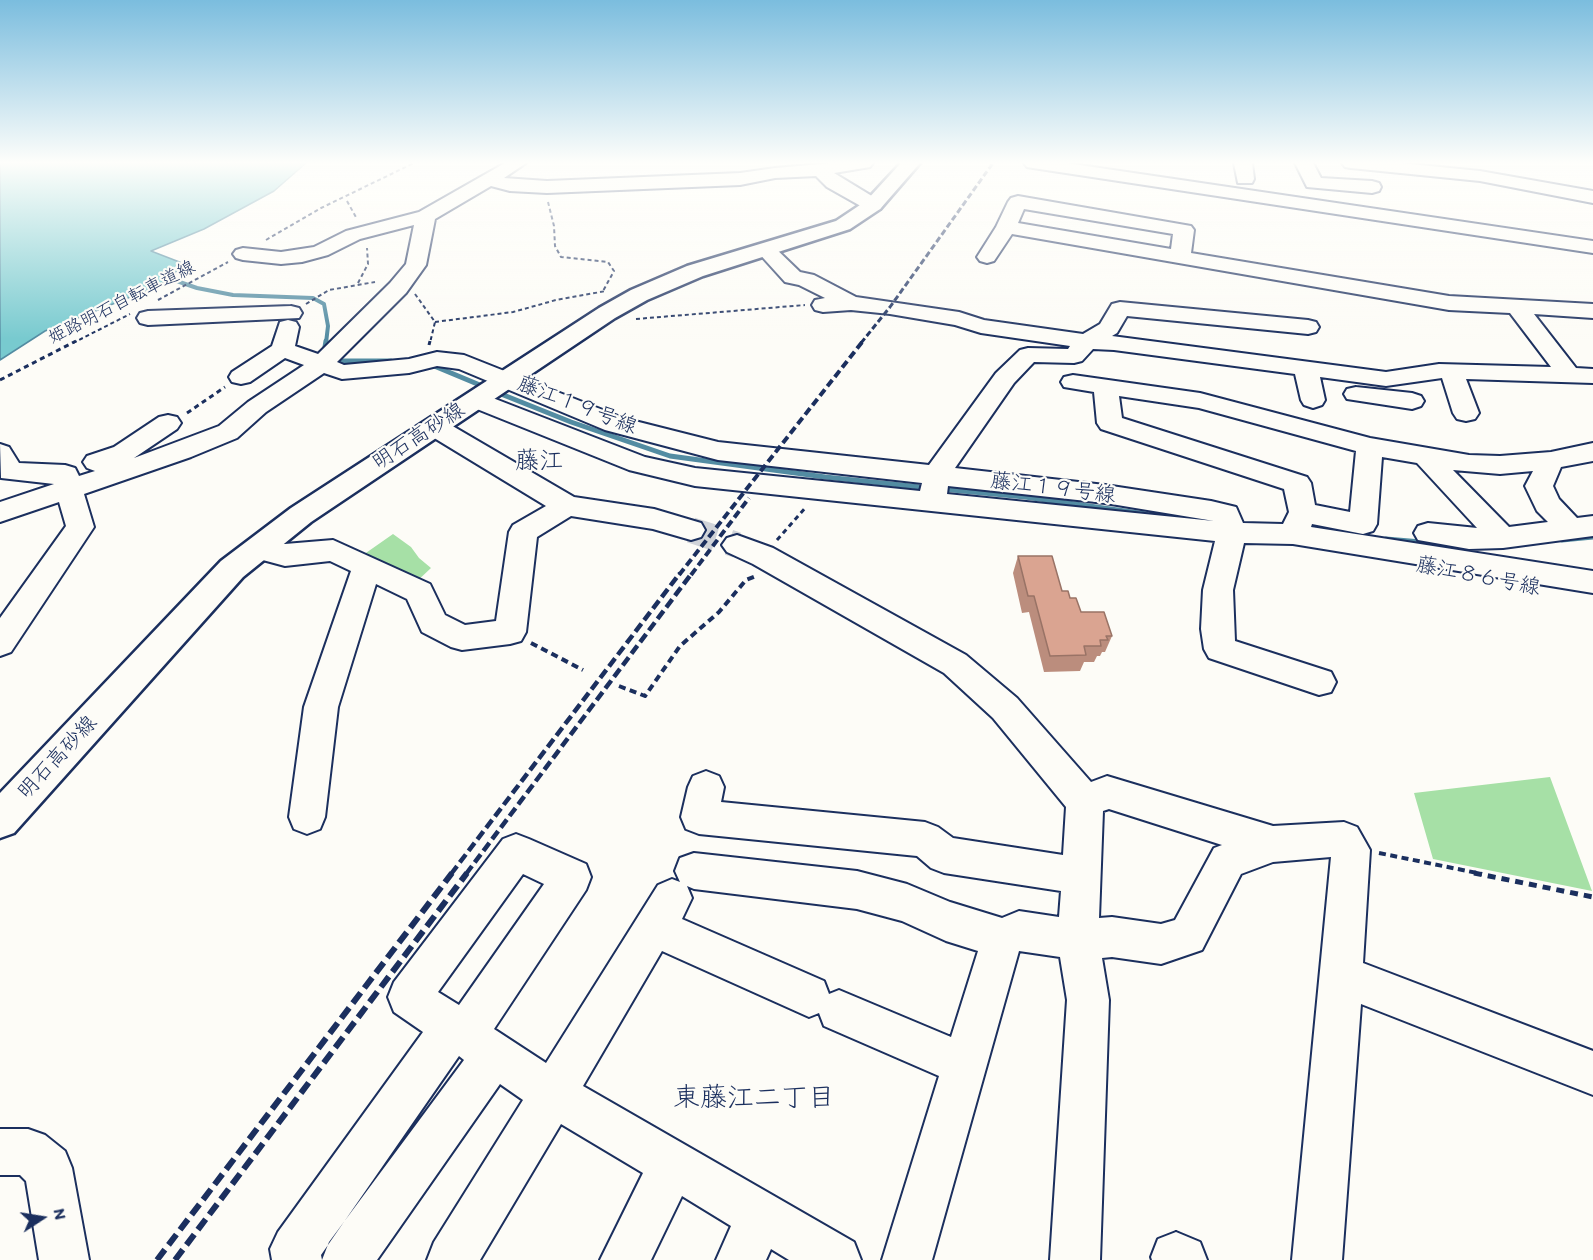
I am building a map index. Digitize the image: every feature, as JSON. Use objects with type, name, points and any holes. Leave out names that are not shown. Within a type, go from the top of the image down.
[{"type":"main road","name":"明石高砂線","points":[[0,820],[232,569],[301,514],[592,322],[654,288],[695,271],[848,222]]},
{"type":"street","points":[[243,254],[281,258],[302,256],[321,251],[353,235],[404,222]]},
{"type":"street","points":[[0,453],[11,472],[68,482],[182,451],[228,432],[257,407],[330,357],[404,280],[416,265],[425,222]]},
{"type":"street","points":[[987,257],[1008,222]]},
{"type":"street","points":[[1135,222],[1184,230],[1180,257]]},
{"type":"street","points":[[1433,222],[1593,247]]},
{"type":"street","points":[[1006,227],[1449,303],[1590,313]]},
{"type":"street","points":[[766,250],[793,277],[806,280],[851,303]]},
{"type":"street","points":[[824,305],[851,303],[890,307],[959,319],[981,326],[1087,342],[1114,343],[1415,407],[1401,377]]},
{"type":"street","points":[[1517,307],[1569,375]]},
{"type":"street","points":[[147,310],[298,309],[283,349],[241,377]]},
{"type":"street","points":[[935,488],[1005,378],[1028,355],[1074,356],[1087,342],[1109,328],[1120,309],[1308,327]]},
{"type":"street","points":[[283,349],[330,357],[342,372],[409,366],[432,360],[464,362],[491,390],[638,464],[695,477],[820,491],[935,488],[1229,523],[1298,523],[1365,534],[1538,573],[1593,582]]},
{"type":"street","points":[[1310,385],[1452,371],[1593,376]]},
{"type":"street","points":[[1452,371],[1466,413]]},
{"type":"street","points":[[1073,381],[1200,401],[1370,446],[1469,464],[1500,465],[1551,461],[1593,452]]},
{"type":"street","points":[[1105,386],[1110,423],[1297,483],[1298,523]]},
{"type":"street","name":"藤江１９号線","points":[[491,390],[718,452],[935,488]]},
{"type":"street","points":[[0,512],[68,482],[123,453],[168,423]]},
{"type":"street","points":[[435,427],[567,506],[654,519],[691,530]]},
{"type":"street","points":[[1365,534],[1370,446]]},
{"type":"street","points":[[1426,456],[1428,461],[1503,538]]},
{"type":"street","points":[[1551,461],[1539,486],[1547,504],[1582,527]]},
{"type":"street","points":[[0,643],[80,527],[68,482]]},
{"type":"street","points":[[258,549],[285,555],[333,550],[419,592],[433,623],[462,638],[510,632],[523,532],[567,506]]},
{"type":"street","points":[[1229,523],[1218,590],[1217,629],[1220,650],[1319,682]]},
{"type":"street","points":[[1365,534],[1469,539],[1503,538],[1582,527]]},
{"type":"street","name":"藤江８６号線","points":[[1365,534],[1402,562],[1593,598]]},
{"type":"street","points":[[757,554],[955,664],[1005,708],[1085,802],[1078,940],[1088,1000],[1075,1260]]},
{"type":"street","points":[[307,817],[321,707],[367,567]]},
{"type":"street","points":[[706,787],[699,817],[925,839],[944,855],[1082,876]]},
{"type":"street","points":[[1085,802],[1107,792],[1273,844]]},
{"type":"street","points":[[674,898],[857,890],[907,903],[946,921],[1002,938],[1019,931],[1078,940],[1112,937],[1161,945],[1188,936],[1228,861],[1273,844],[1344,839],[1351,850],[1317,1260]]},
{"type":"street","points":[[674,898],[824,1004],[964,1064]]},
{"type":"street","points":[[452,1260],[674,898]]},
{"type":"street","points":[[907,1260],[1002,938]]},
{"type":"street","points":[[1342,976],[1593,1073]]},
{"type":"street","points":[[471,1039],[553,1095],[674,1163],[836,1260]]},
{"type":"street","points":[[297,1260],[295,1249],[471,1039]]},
{"type":"street","points":[[347,1260],[471,1039]]},
{"type":"street","points":[[0,1152],[28,1152],[48,1168],[64,1260]]},
{"type":"street","points":[[625,1260],[674,1163]]},
{"type":"street","points":[[741,1260],[761,1215]]},
{"type":"path","name":"姫路明石自転車道線","points":[[0,380],[147,310],[298,222]]},
{"type":"path","points":[[553,222],[555,246],[561,257],[608,262],[614,271],[609,279]]},
{"type":"path","points":[[358,284],[368,264],[365,232]]},
{"type":"path","points":[[298,309],[328,290],[358,284],[404,280],[435,322]]},
{"type":"path","points":[[435,322],[513,312],[622,287],[635,285],[654,288]]},
{"type":"path","points":[[592,322],[791,304],[824,305]]},
{"type":"path","points":[[432,360],[426,355],[435,322]]},
{"type":"path","points":[[168,423],[188,413],[241,377]]},
{"type":"path","points":[[619,686],[645,696],[680,646],[719,612],[746,580],[759,574],[757,554],[820,491]]},
{"type":"path","points":[[510,632],[583,670]]},
{"type":"path","points":[[1351,850],[1371,851],[1593,897]]},
{"type":"green space","points":[[393,534],[411,547],[431,568],[414,584],[363,555]]},
{"type":"green space","points":[[1550,777],[1592,891],[1433,859],[1414,793]]},
{"type":"water","points":[[0,222],[217,222],[151,251],[182,263],[171,279],[45,331],[0,360]]},
{"type":"building","points":[[1018,556],[1052,556],[1062,591],[1068,591],[1070,598],[1076,598],[1081,612],[1104,612],[1112,636],[1106,636],[1108,640],[1100,640],[1101,646],[1084,646],[1086,655],[1050,656],[1034,596],[1028,596]]},
{"type":"waterway","points":[[171,279],[197,288],[233,295],[313,298],[324,304],[328,326],[326,343]]},
{"type":"waterway","points":[[324,353],[326,341]]},
{"type":"waterway","points":[[333,358],[338,361],[391,361]]},
{"type":"waterway","points":[[427,363],[487,388]]},
{"type":"waterway","points":[[496,392],[571,422],[670,456],[825,477],[929,488]]},
{"type":"waterway","points":[[942,489],[1025,497],[1146,514]]},
{"type":"waterway","points":[[1562,540],[1593,537]]},
{"type":"waterway","points":[[1386,539],[1444,544]]},
{"type":"tunnel","points":[[691,530],[737,545]]},
{"type":"railway","points":[[861,343],[890,307],[951,222]]},
{"type":"railway","points":[[679,575],[863,341]]},
{"type":"railway","points":[[691,575],[749,498]]},
{"type":"railway","points":[[451,874],[680,573]]},
{"type":"railway","points":[[466,874],[692,573]]},
{"type":"railway","points":[[157,1260],[452,873]]},
{"type":"railway","points":[[175,1260],[467,873]]},
{"type":"district","name":"藤江","points":[[539,462]]},
{"type":"district","name":"東藤江二丁目","points":[[754,1099]]}]
